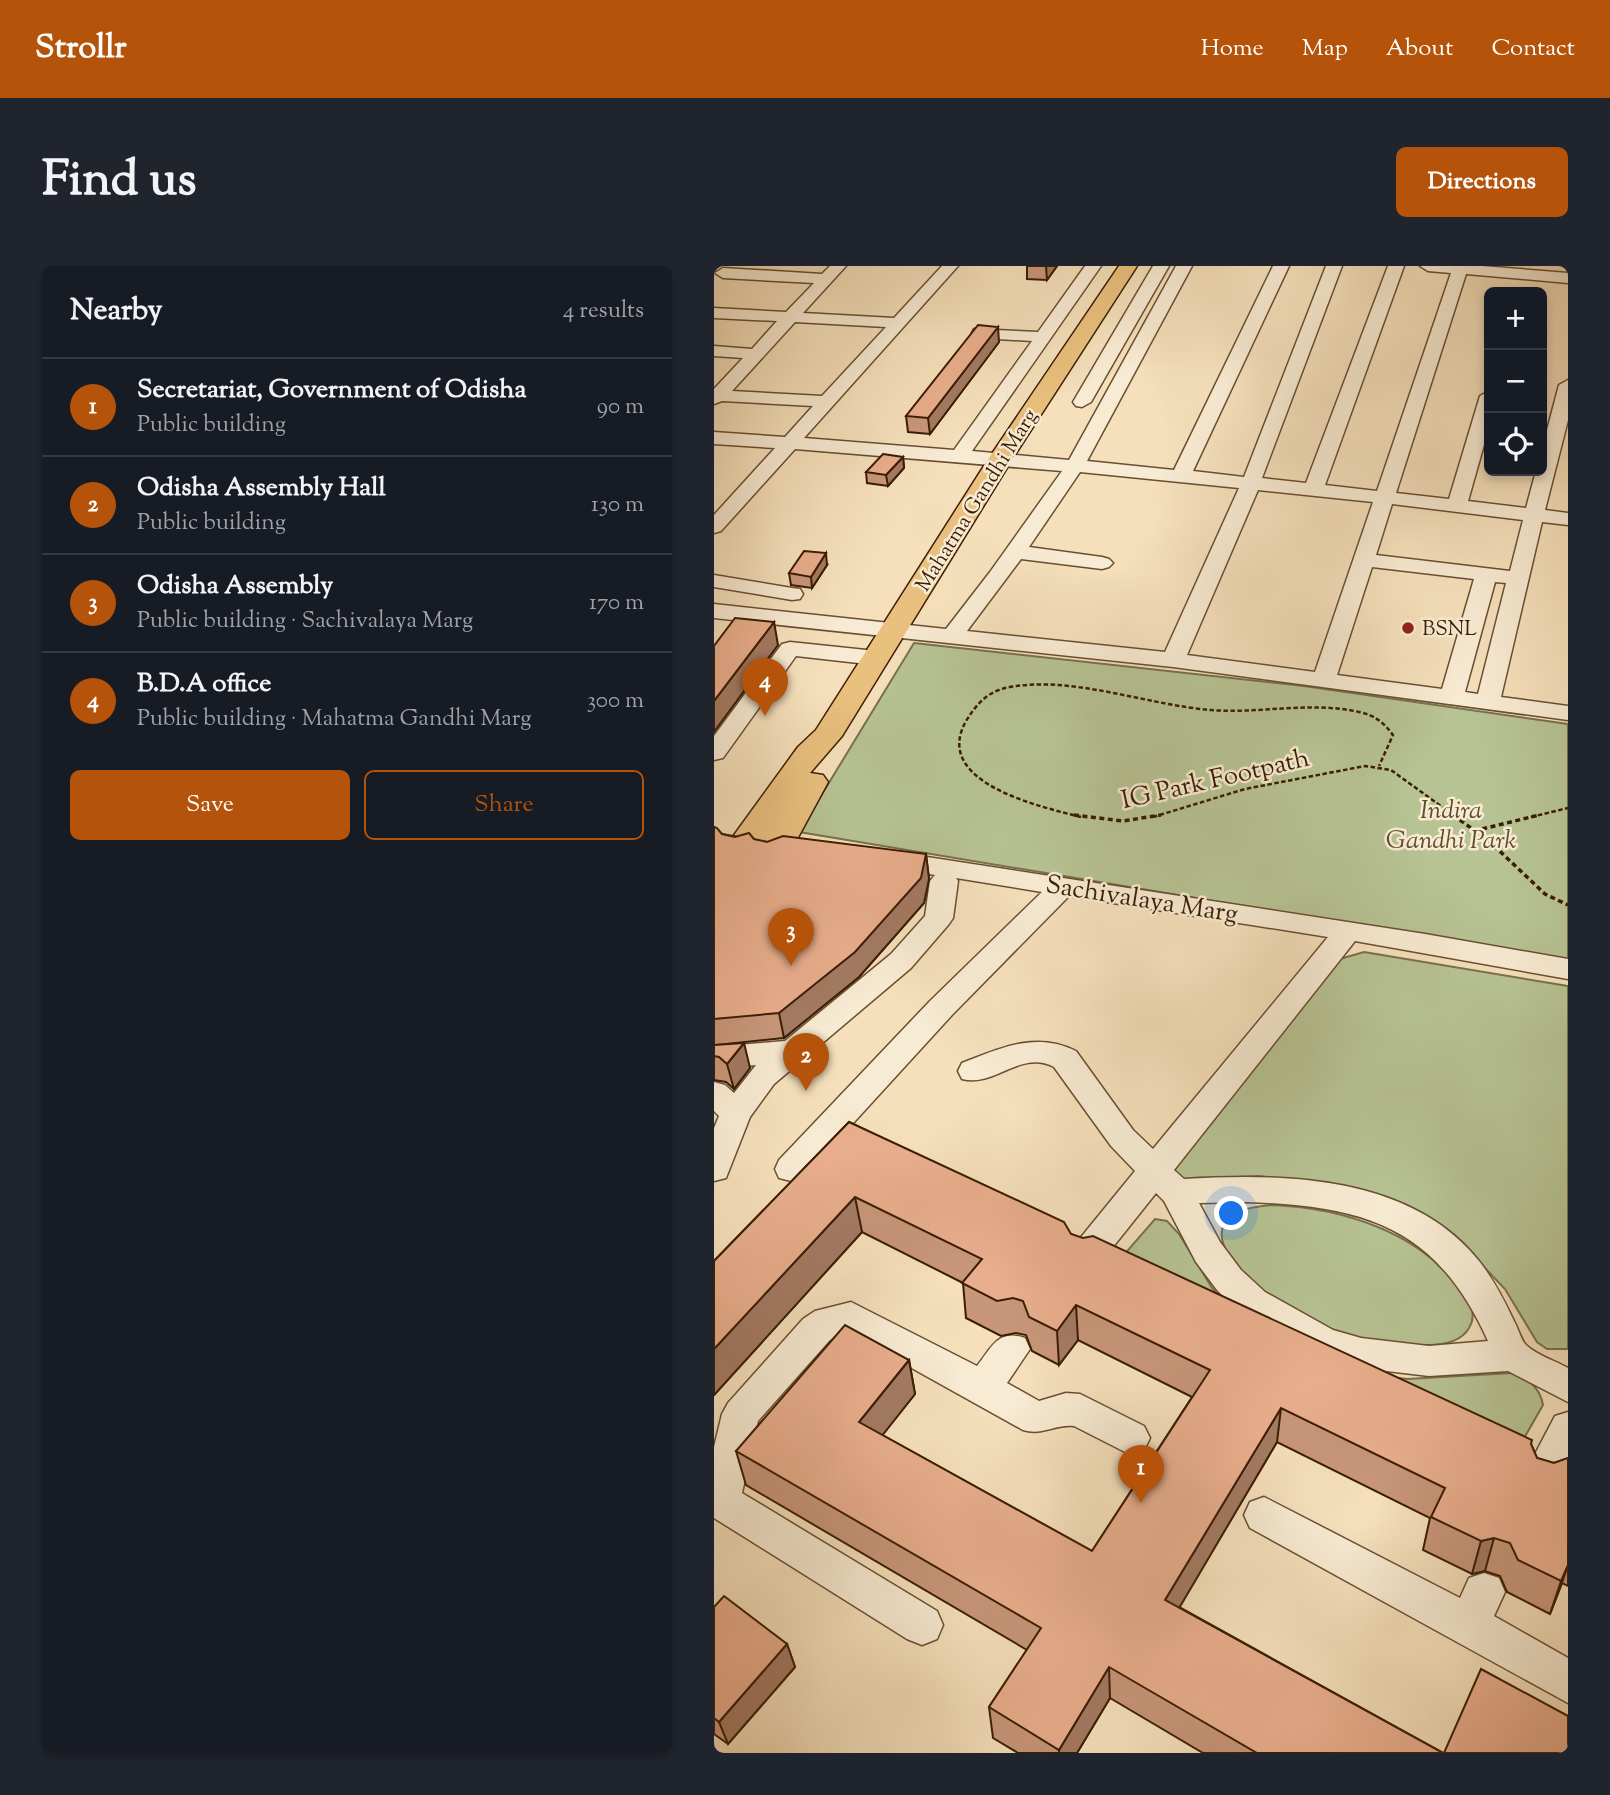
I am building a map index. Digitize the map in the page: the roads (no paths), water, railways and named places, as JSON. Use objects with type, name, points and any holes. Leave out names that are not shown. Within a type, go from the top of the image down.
[{"type":"main road","name":"Mahatma Gandhi Marg","points":[[759,846],[828,755],[827,736],[876,658],[886,630],[1128,266]]},
{"type":"street","points":[[716,397],[838,266]]},
{"type":"street","points":[[714,527],[950,266]]},
{"type":"street","points":[[960,455],[1093,266]]},
{"type":"street","points":[[1082,402],[1161,266]]},
{"type":"street","points":[[951,637],[1015,552],[1074,466],[1185,266]]},
{"type":"street","points":[[1181,476],[1281,266]]},
{"type":"street","points":[[1173,660],[1251,483],[1334,266]]},
{"type":"street","points":[[1313,490],[1396,266]]},
{"type":"street","points":[[1429,266],[1568,278]]},
{"type":"street","points":[[1324,679],[1460,268]]},
{"type":"street","points":[[722,273],[777,271],[825,279]]},
{"type":"street","points":[[737,314],[777,271]]},
{"type":"street","points":[[1521,287],[1525,274]]},
{"type":"street","points":[[714,313],[898,323]]},
{"type":"street","points":[[980,333],[1042,337]]},
{"type":"street","points":[[714,351],[756,354]]},
{"type":"street","points":[[1488,701],[1568,385]]},
{"type":"street","points":[[716,397],[828,402]]},
{"type":"street","points":[[1457,506],[1484,413]]},
{"type":"street","points":[[714,438],[1001,458],[1385,497],[1568,519]]},
{"type":"street","points":[[1015,552],[1101,563]]},
{"type":"street","points":[[1364,560],[1519,578]]},
{"type":"street","points":[[1452,696],[1486,575]]},
{"type":"street","points":[[714,581],[792,594]]},
{"type":"street","points":[[714,611],[1173,660],[1568,713]]},
{"type":"street","points":[[714,618],[886,630]]},
{"type":"street","points":[[714,753],[790,649],[876,658]]},
{"type":"street","name":"Sachivalaya Marg","points":[[1568,969],[1425,943],[863,861],[944,881],[1058,891],[1568,978]]},
{"type":"street","points":[[714,1169],[725,1103],[763,1076],[901,961],[939,918],[944,881]]},
{"type":"street","points":[[791,1169],[941,1009],[1058,891]]},
{"type":"street","points":[[1085,1257],[1166,1181],[1342,939]]},
{"type":"street","points":[[714,1058],[793,1051]]},
{"type":"street","points":[[973,1071],[1027,1052],[1056,1052],[1065,1059],[1122,1138],[1166,1181],[1208,1252],[1229,1280],[1252,1302],[1290,1326],[1324,1343],[1361,1353],[1429,1361],[1512,1355],[1568,1386]]},
{"type":"street","points":[[1166,1181],[1339,1198],[1384,1211],[1419,1229],[1447,1249],[1487,1299],[1512,1355]]},
{"type":"street","points":[[922,1626],[729,1507],[722,1494],[741,1414],[816,1329],[840,1317],[851,1317],[1036,1418],[1066,1409],[1080,1410],[1131,1438]]},
{"type":"street","points":[[982,1387],[1012,1349]]},
{"type":"street","points":[[1542,1477],[1568,1427]]},
{"type":"street","points":[[1264,1515],[1476,1608],[1568,1682]]},
{"type":"place","name":"BSNL","points":[[1408,628]]},
{"type":"place","name":"B.D.A office","points":[[765,716]]},
{"type":"place","name":"Odisha Assembly","points":[[791,966]]},
{"type":"place","name":"Odisha Assembly Hall","points":[[806,1091]]},
{"type":"place","name":"Secretariat, Government of Odisha","points":[[1141,1503]]},
{"type":"park label","name":"Indira Gandhi Park","points":[[1451,824]]}]
